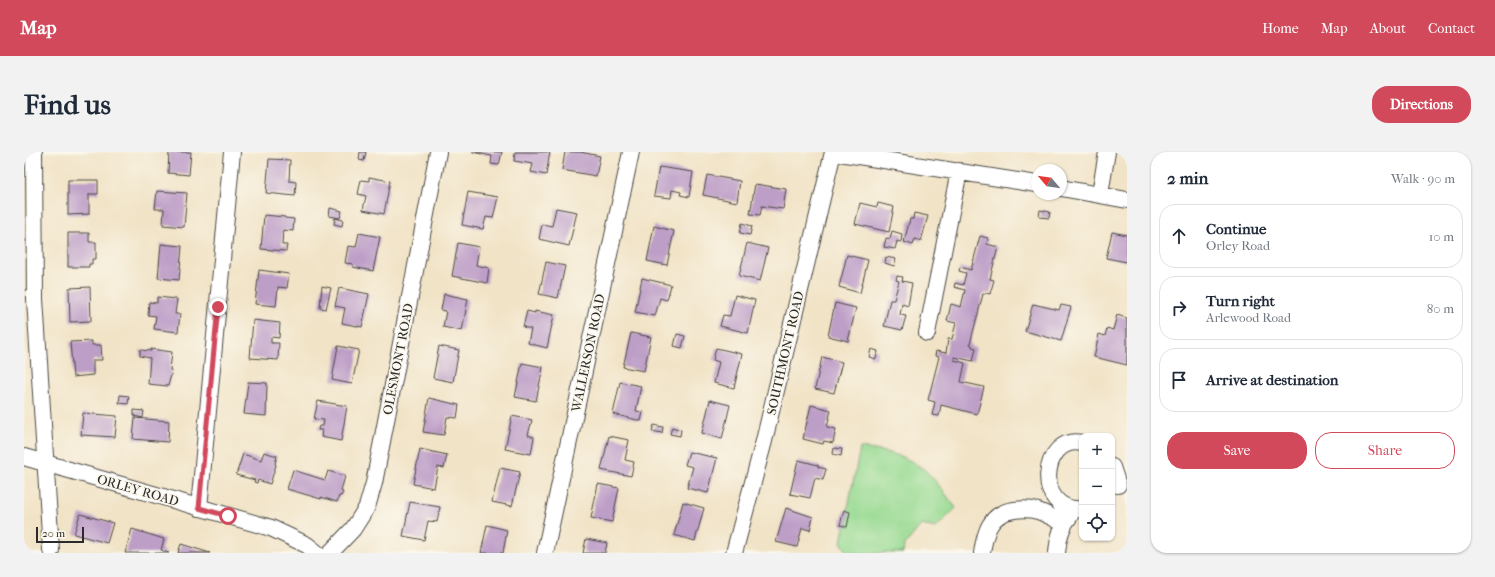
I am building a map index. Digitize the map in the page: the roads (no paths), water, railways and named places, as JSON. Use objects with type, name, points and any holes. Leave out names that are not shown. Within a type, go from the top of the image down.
[{"type":"street","points":[[34,152],[35,299],[51,550]]},
{"type":"street","points":[[199,508],[232,152]]},
{"type":"street","name":"OLESMONT ROAD","points":[[330,553],[357,523],[367,507],[374,483],[438,152]]},
{"type":"street","name":"WALLERSON ROAD","points":[[544,553],[631,152]]},
{"type":"street","points":[[833,152],[1031,183]]},
{"type":"street","name":"SOUTHMONT ROAD","points":[[734,553],[764,441],[833,152]]},
{"type":"street","points":[[1100,194],[1107,152]]},
{"type":"street","points":[[927,332],[959,171]]},
{"type":"street","points":[[1067,189],[1127,200]]},
{"type":"street","points":[[1078,509],[1064,506],[1056,499],[1049,490],[1048,476],[1049,463],[1056,453],[1064,445],[1079,442]]},
{"type":"street","name":"ORLEY ROAD","points":[[24,457],[271,528],[307,545],[317,553]]},
{"type":"street","points":[[1114,469],[1119,488]]},
{"type":"street","points":[[982,553],[988,529],[994,518],[1004,511],[1020,509],[1038,511],[1063,524]]},
{"type":"street","points":[[1058,553],[1058,545],[1063,524],[1078,509]]}]
